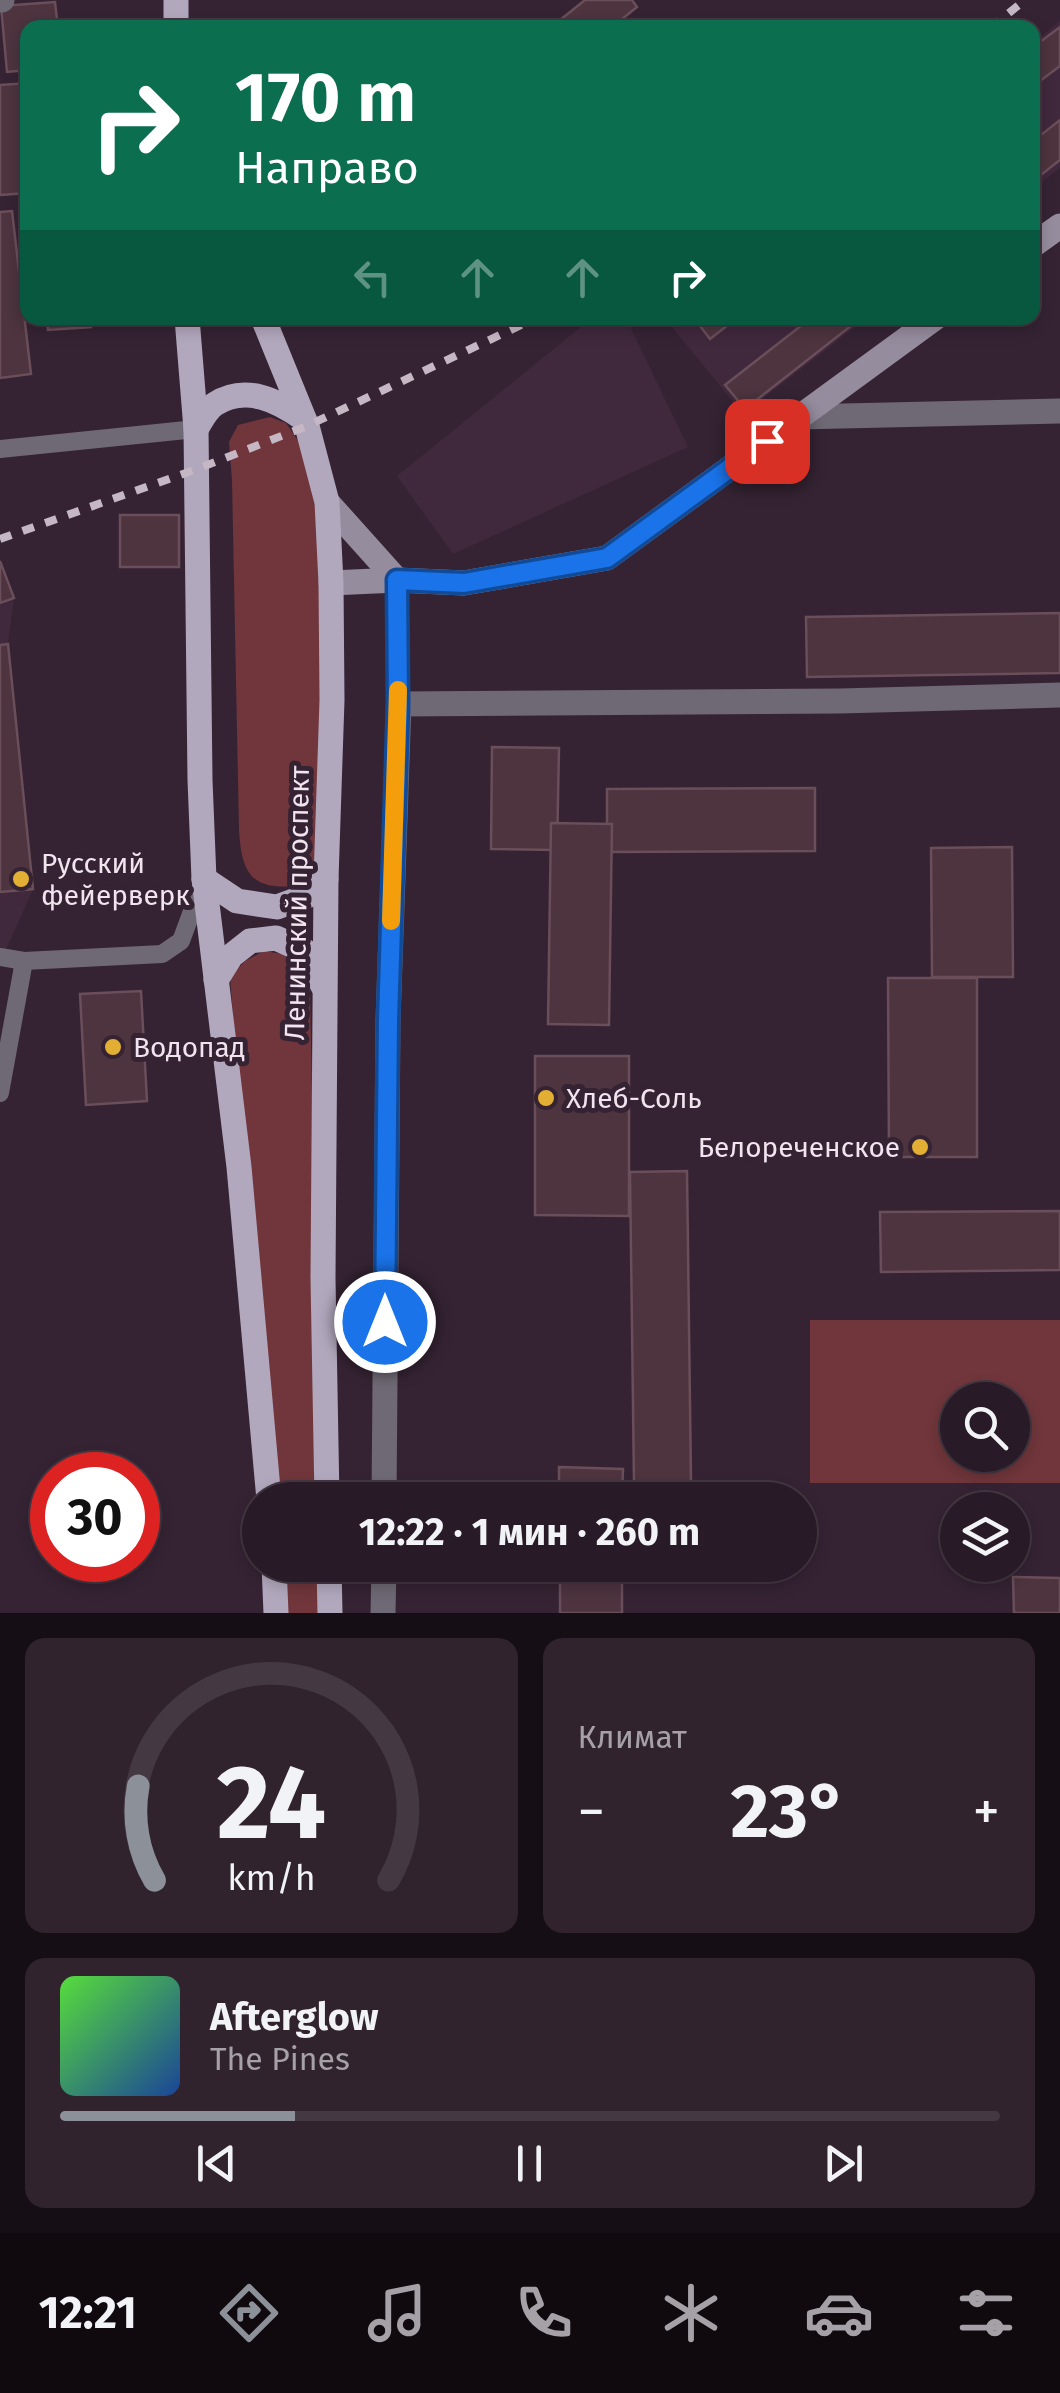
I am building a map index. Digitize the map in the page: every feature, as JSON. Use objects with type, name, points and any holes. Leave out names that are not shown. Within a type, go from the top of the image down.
[{"type":"main road","points":[[188,325],[196,429],[204,879],[239,1166],[266,1482]]},
{"type":"main road","name":"Ленинский проспект","points":[[269,325],[304,419],[327,502],[331,583],[322,1278],[327,1482]]},
{"type":"main road","points":[[196,429],[212,405],[232,397],[262,396],[304,419]]},
{"type":"main road","points":[[204,879],[238,901],[277,906],[307,896],[326,879]]},
{"type":"main road","points":[[216,980],[231,956],[250,941],[276,938],[305,951],[326,992]]},
{"type":"main road","points":[[275,1582],[276,1613]]},
{"type":"main road","points":[[329,1582],[330,1613]]},
{"type":"street","points":[[331,583],[464,583],[607,558],[925,325]]},
{"type":"street","points":[[799,417],[1060,411]]},
{"type":"street","points":[[327,502],[397,580]]},
{"type":"street","points":[[384,1482],[387,1060],[398,704],[840,701],[1060,695]]},
{"type":"street","points":[[383,1613],[384,1582]]},
{"type":"lane","points":[[0,448],[196,429]]},
{"type":"lane","points":[[397,580],[398,704]]},
{"type":"lane","points":[[0,957],[24,960],[162,954],[181,941],[204,879]]},
{"type":"lane","points":[[0,1094],[24,960]]},
{"type":"shaded area","points":[[1060,21],[1060,168],[1040,184],[1040,37]]},
{"type":"shaded area","points":[[583,325],[629,325],[688,447],[453,554],[397,476]]},
{"type":"shaded area","points":[[672,325],[858,325],[743,414]]},
{"type":"shaded area","points":[[270,417],[286,423],[303,448],[320,529],[326,858],[307,885],[276,886],[255,879],[244,861],[239,830],[229,442],[238,425]]},
{"type":"shaded area","points":[[0,561],[14,598],[8,644],[33,889],[0,963]]},
{"type":"shaded area","points":[[264,951],[282,954],[301,964],[310,989],[320,1482],[269,1482],[230,977],[245,961]]},
{"type":"shaded area","points":[[810,1320],[1060,1320],[1060,1483],[810,1482]]},
{"type":"shaded area","points":[[275,1582],[321,1582],[322,1613],[276,1613]]},
{"type":"building","points":[[585,0],[632,0],[637,7],[621,20],[560,20]]},
{"type":"building","points":[[55,2],[57,20],[20,20],[20,71],[7,72],[1,6]]},
{"type":"building","points":[[1060,27],[1060,66],[1040,81],[1040,42]]},
{"type":"building","points":[[20,84],[20,194],[0,195],[0,85]]},
{"type":"building","points":[[1060,120],[1060,160],[1040,176],[1040,136]]},
{"type":"building","points":[[12,211],[20,280],[20,325],[25,325],[31,374],[0,378],[0,212]]},
{"type":"building","points":[[48,325],[91,327],[48,330]]},
{"type":"building","points":[[699,325],[728,325],[710,339]]},
{"type":"building","points":[[802,325],[852,325],[745,409],[725,385]]},
{"type":"building","points":[[120,515],[179,515],[179,567],[120,567]]},
{"type":"building","points":[[0,561],[14,598],[0,603]]},
{"type":"building","points":[[1060,613],[1060,673],[807,677],[806,617]]},
{"type":"building","points":[[8,644],[33,889],[0,892],[0,645]]},
{"type":"building","points":[[492,747],[559,748],[557,850],[491,849]]},
{"type":"building","points":[[815,788],[815,851],[607,852],[607,789]]},
{"type":"building","points":[[551,823],[612,824],[609,1025],[548,1024]]},
{"type":"building","points":[[1012,847],[1013,977],[932,977],[931,848]]},
{"type":"building","points":[[888,978],[977,978],[977,1157],[889,1157]]},
{"type":"building","name":"Водопад","points":[[141,991],[147,1101],[86,1105],[80,994]]},
{"type":"building","points":[[535,1056],[629,1056],[629,1216],[535,1215]]},
{"type":"building","points":[[687,1171],[691,1482],[634,1482],[630,1172]]},
{"type":"building","points":[[1060,1211],[1060,1270],[881,1272],[880,1212]]},
{"type":"building","points":[[559,1467],[623,1469],[623,1482],[559,1482]]},
{"type":"building","points":[[1030,1577],[1060,1578],[1060,1613],[1014,1613],[1013,1582],[1030,1582]]},
{"type":"building","points":[[560,1582],[622,1582],[622,1613],[560,1613]]},
{"type":"railway","points":[[1000,20],[1025,0]]},
{"type":"railway","points":[[0,539],[307,426],[521,325]]},
{"type":"slow traffic","points":[[391,921],[398,690]]},
{"type":"place","name":"Русский фейерверк","points":[[21,879]]},
{"type":"place","name":"Водопад","points":[[113,1047]]},
{"type":"place","name":"Хлеб-Соль","points":[[546,1098]]},
{"type":"place","name":"Белореченское","points":[[920,1147]]},
{"type":"route","points":[[385,1322],[388,1021],[398,704],[397,580],[464,583],[607,558],[767,441]]}]
